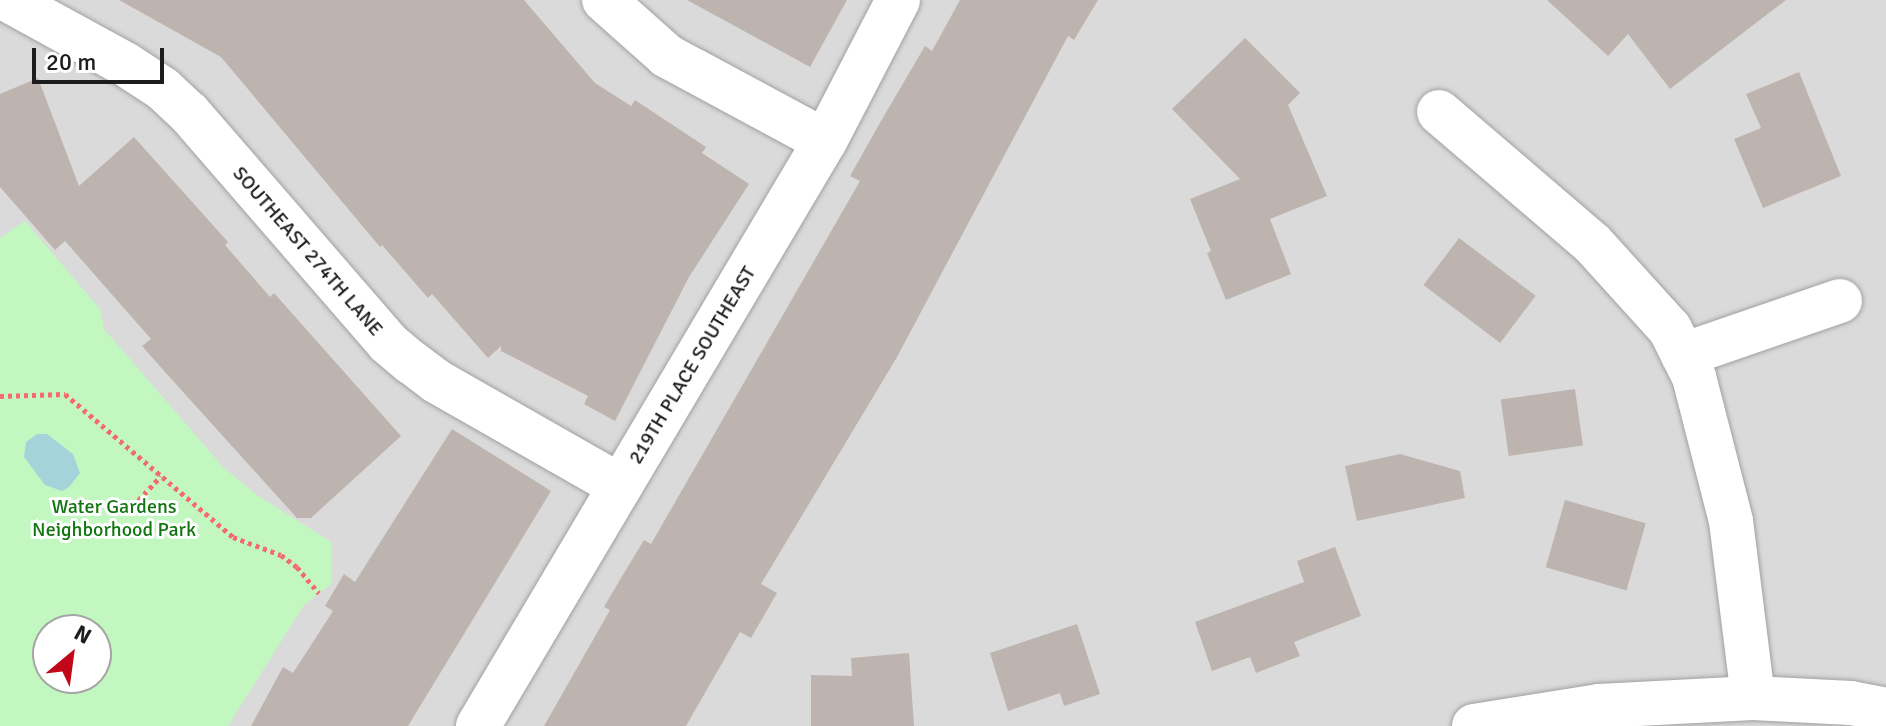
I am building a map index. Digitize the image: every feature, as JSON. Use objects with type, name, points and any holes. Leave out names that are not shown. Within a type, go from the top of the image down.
[{"type":"street","name":"SOUTHEAST 274TH LANE","points":[[8,0],[125,64],[163,89],[189,113],[388,343],[411,362],[436,381],[620,486]]},
{"type":"street","points":[[604,0],[667,56],[825,141]]},
{"type":"street","name":"219TH PLACE SOUTHEAST","points":[[478,726],[825,141],[898,0]]},
{"type":"street","points":[[1439,112],[1592,243],[1670,329],[1694,377],[1731,521],[1753,698]]},
{"type":"street","points":[[1683,355],[1840,301]]},
{"type":"street","points":[[1474,726],[1599,706],[1753,698],[1851,703],[1886,710]]},
{"type":"path","points":[[0,396],[65,394],[233,537],[281,555],[297,567],[319,593]]},
{"type":"path","points":[[133,506],[161,476]]},
{"type":"shaded area","points":[[0,0],[1886,0],[1886,726],[0,726]]},
{"type":"green space","name":"Water Gardens Neighborhood Park","points":[[25,221],[100,309],[104,329],[223,467],[257,495],[331,542],[331,584],[304,605],[228,726],[0,726],[0,238]]},
{"type":"water","points":[[37,434],[47,434],[73,454],[80,473],[62,491],[45,485],[24,457],[26,442]]},
{"type":"building","points":[[119,0],[524,0],[595,83],[631,106],[635,100],[706,147],[702,153],[749,184],[689,277],[615,421],[584,404],[588,396],[501,351],[501,346],[488,358],[432,294],[428,298],[382,245],[380,247],[221,57]]},
{"type":"building","points":[[687,0],[847,0],[810,67]]},
{"type":"building","points":[[960,0],[1098,0],[1074,40],[1068,36],[897,357],[761,584],[777,593],[751,638],[740,632],[686,726],[544,726],[610,610],[604,607],[644,540],[651,544],[860,181],[850,176],[881,121],[925,46],[932,51]]},
{"type":"building","points":[[1547,0],[1786,0],[1670,89],[1628,34],[1608,56]]},
{"type":"building","points":[[1245,38],[1300,93],[1288,105],[1327,196],[1270,219],[1291,274],[1226,300],[1190,199],[1240,179],[1172,109]]},
{"type":"building","points":[[1799,72],[1841,176],[1763,208],[1734,139],[1761,128],[1746,94]]},
{"type":"building","points":[[38,78],[79,186],[134,137],[228,242],[225,245],[270,297],[274,293],[401,436],[311,518],[297,518],[165,372],[142,346],[151,339],[65,241],[55,250],[0,187],[0,94]]},
{"type":"building","points":[[1459,238],[1536,296],[1500,343],[1423,285]]},
{"type":"building","points":[[1575,389],[1583,445],[1509,456],[1501,399]]},
{"type":"building","points":[[452,429],[551,491],[408,726],[251,726],[283,667],[293,673],[333,611],[325,606],[344,574],[355,582]]},
{"type":"building","points":[[1400,454],[1460,471],[1465,498],[1357,521],[1345,466]]},
{"type":"building","points":[[1565,500],[1646,523],[1626,590],[1546,567]]},
{"type":"building","points":[[1335,547],[1361,616],[1294,642],[1300,656],[1256,673],[1250,657],[1212,671],[1195,622],[1304,582],[1297,561]]},
{"type":"building","points":[[1077,624],[1100,694],[1064,706],[1060,693],[1008,711],[990,653]]},
{"type":"building","points":[[909,653],[914,726],[811,726],[811,675],[852,676],[851,658]]}]
